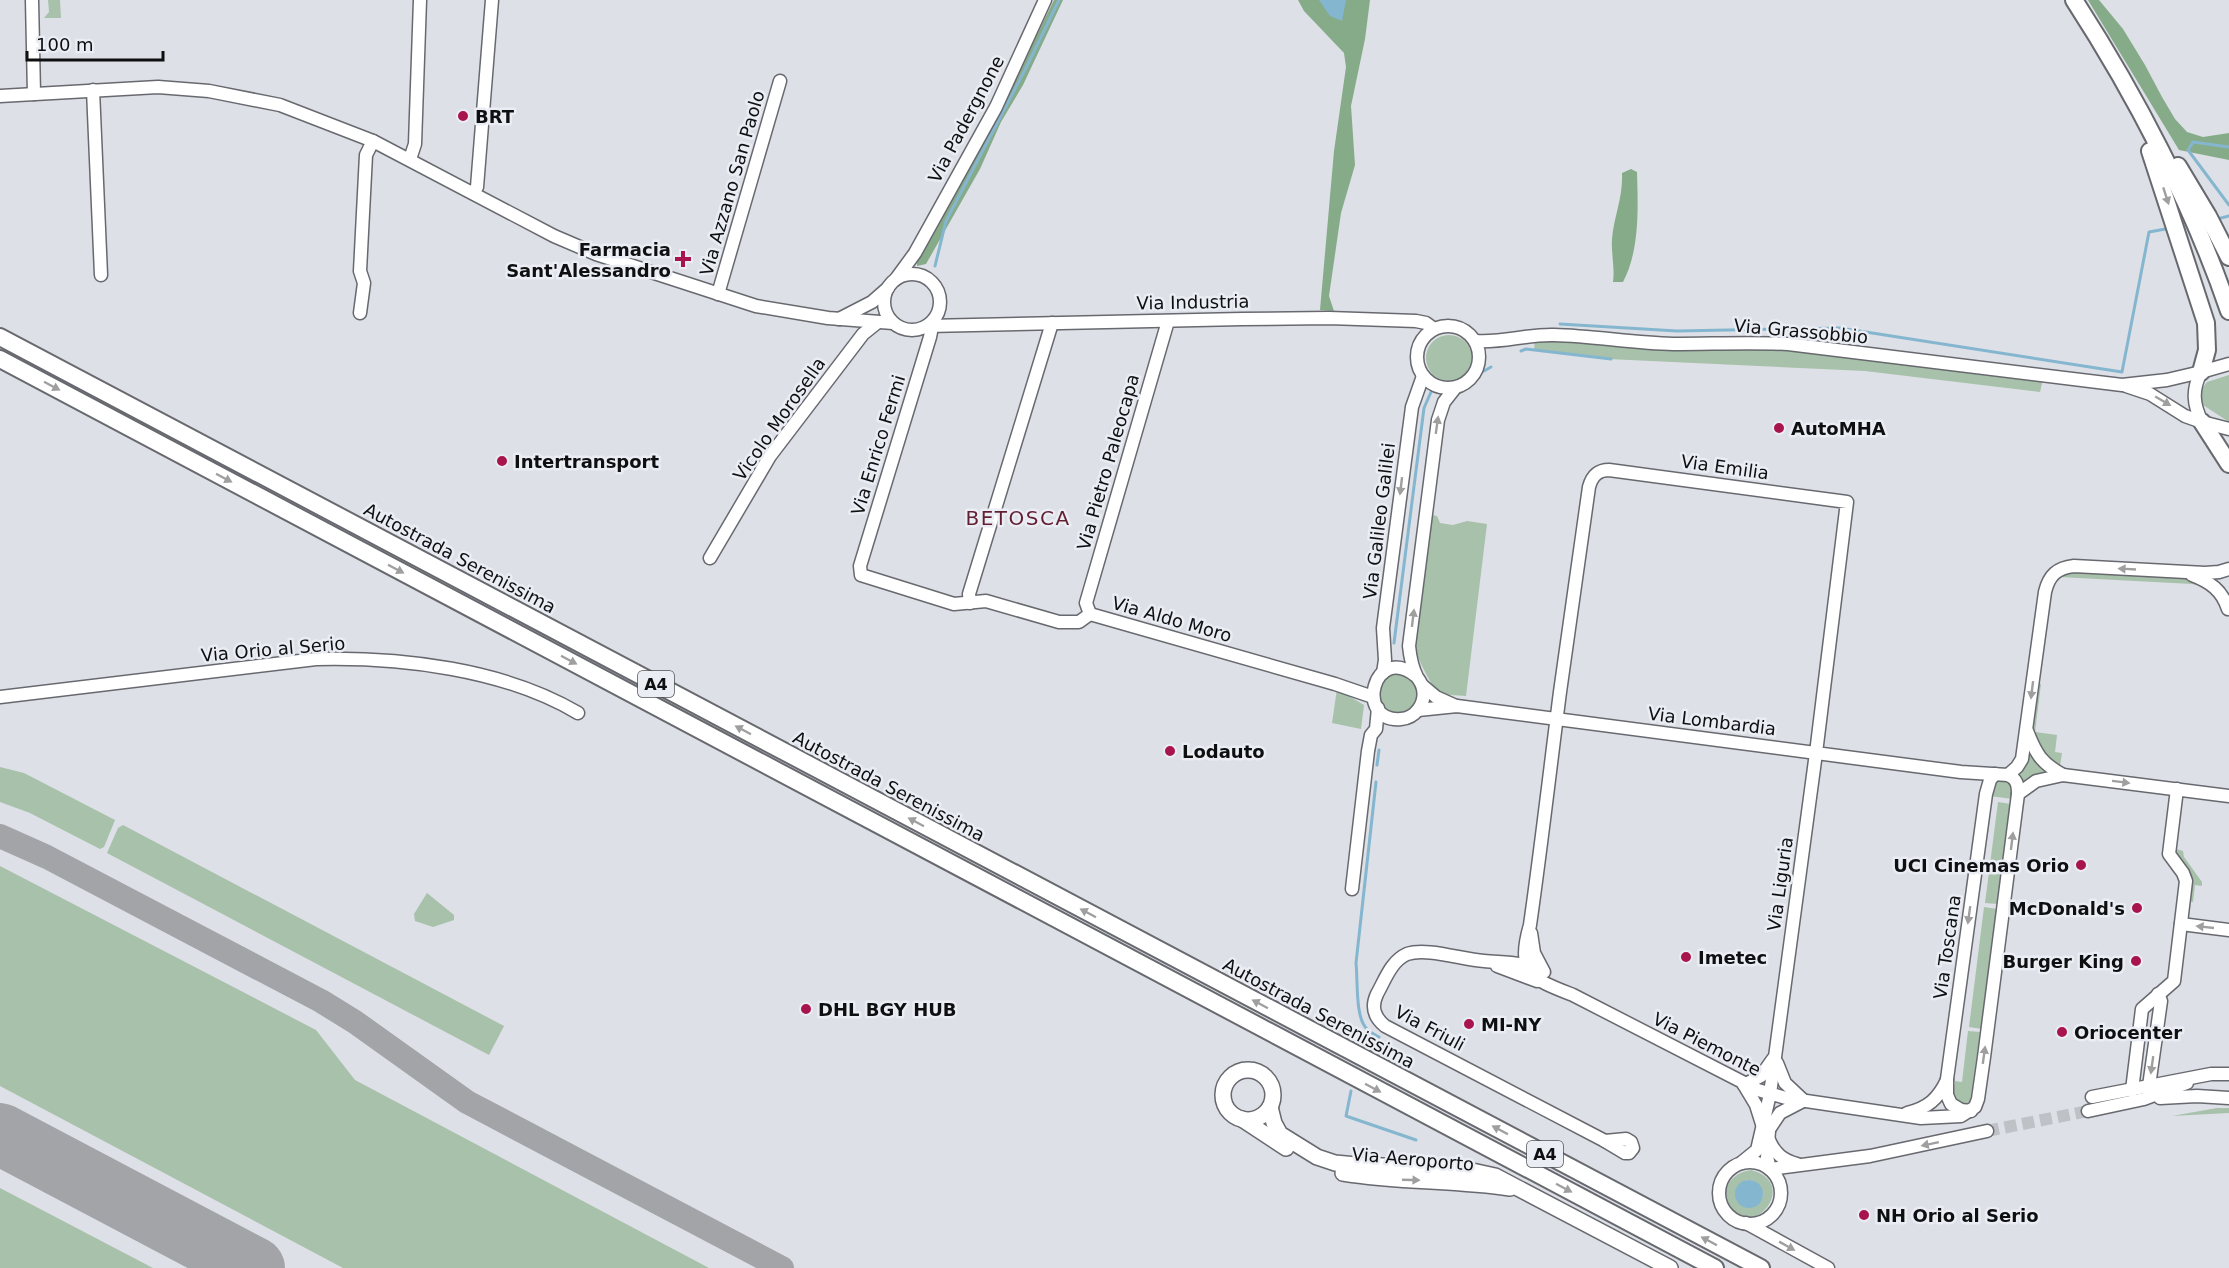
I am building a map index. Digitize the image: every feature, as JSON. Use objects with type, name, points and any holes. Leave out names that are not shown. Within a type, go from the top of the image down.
[{"type":"highway","points":[[2074,0],[2166,161],[2229,311]]},
{"type":"highway","points":[[2133,101],[2169,149],[2229,257]]},
{"type":"highway","points":[[2133,101],[2176,225],[2206,323],[2207,350],[2201,372]]},
{"type":"highway","name":"Autostrada Serenissima","points":[[0,336],[1761,1268]]},
{"type":"highway","name":"A4","points":[[0,359],[1715,1268]]},
{"type":"highway","points":[[2202,422],[2228,465]]},
{"type":"main road","points":[[1240,1070],[1254,1070],[1262,1073],[1269,1080],[1274,1093],[1270,1107],[1260,1117],[1251,1120],[1242,1119],[1229,1111],[1223,1095],[1226,1082],[1240,1070]]},
{"type":"main road","name":"Via Aeroporto","points":[[1270,1107],[1274,1123],[1280,1134],[1327,1161],[1356,1165],[1469,1170],[1495,1176],[1670,1268]]},
{"type":"main road","name":"Via Aeroporto","points":[[1242,1119],[1324,1169],[1375,1178],[1476,1183],[1522,1190]]},
{"type":"street","points":[[32,0],[34,94]]},
{"type":"street","points":[[410,159],[415,144],[420,0]]},
{"type":"street","points":[[473,193],[477,187],[492,0]]},
{"type":"street","name":"Via Padergnone","points":[[892,284],[915,253],[996,107],[1045,0]]},
{"type":"street","name":"Via Azzano San Paolo","points":[[718,294],[780,81]]},
{"type":"street","name":"Via Azzano San Paolo","points":[[0,96],[158,87],[209,91],[280,105],[373,141],[554,236],[596,254],[756,306],[842,319],[893,323]]},
{"type":"street","points":[[93,90],[101,275]]},
{"type":"street","points":[[360,313],[364,283],[360,272],[366,155],[373,141]]},
{"type":"street","points":[[915,253],[917,269],[935,287],[940,305],[955,319],[972,325]]},
{"type":"street","points":[[863,334],[842,319],[872,302],[892,284],[914,274],[926,278]]},
{"type":"street","points":[[892,284],[884,306],[893,323],[910,330],[928,326],[936,316],[940,305]]},
{"type":"street","name":"Vicolo Morosella","points":[[710,558],[770,456],[873,322],[872,302]]},
{"type":"street","name":"Via Industria","points":[[928,326],[1329,318],[1416,321],[1426,323],[1434,329]]},
{"type":"street","name":"Via Pietro Paleocapa","points":[[1090,614],[1086,603],[1168,321]]},
{"type":"street","points":[[1416,321],[1420,335],[1417,362],[1423,376],[1437,387],[1455,388]]},
{"type":"street","points":[[970,603],[969,594],[1052,323]]},
{"type":"street","points":[[1419,346],[1425,336],[1434,329],[1445,325],[1456,326],[1471,335],[1476,342],[1479,349],[1479,366]]},
{"type":"street","name":"Via Enrico Fermi","points":[[861,575],[860,566],[930,337],[931,332],[928,326]]},
{"type":"street","name":"Via Grassobbio","points":[[1476,342],[1505,341],[1522,336],[1555,335],[1673,344],[1759,342],[1788,344],[2122,385],[2150,394],[2184,416],[2229,429]]},
{"type":"street","points":[[1352,889],[1371,735],[1376,729],[1406,718],[1419,710],[1424,694],[1410,656],[1409,645],[1437,420],[1444,402],[1455,388],[1470,381],[1486,355],[1505,341]]},
{"type":"street","name":"Via Grassobbio","points":[[2122,385],[2168,380],[2229,364]]},
{"type":"street","points":[[2201,372],[2195,383],[2194,394],[2197,412],[2202,422]]},
{"type":"street","name":"Via Galileo Galilei","points":[[1380,676],[1385,660],[1383,628],[1412,408],[1423,376]]},
{"type":"street","name":"Via Emilia","points":[[1557,720],[1589,486],[1592,478],[1598,472],[1609,470],[1847,502],[1816,753]]},
{"type":"street","points":[[1971,1111],[1977,1103],[1980,1088],[2018,794],[2016,782],[2008,775],[2020,764],[2049,578],[2064,567],[2074,566],[2185,572],[2219,572],[2229,569]]},
{"type":"street","points":[[2185,572],[2216,588],[2228,609]]},
{"type":"street","name":"Via Aldo Moro","points":[[861,575],[954,604],[986,601],[1059,622],[1079,622],[1090,614],[1335,684],[1375,702]]},
{"type":"street","name":"Via Orio al Serio","points":[[0,697],[316,659],[339,659],[393,662],[483,676],[539,694],[578,713]]},
{"type":"street","points":[[1376,729],[1374,685],[1380,676],[1396,668],[1404,669],[1420,681]]},
{"type":"street","name":"Via Aldo Moro","points":[[1335,684],[1356,686],[1380,676]]},
{"type":"street","name":"Via Lombardia","points":[[1420,681],[1436,697],[1457,706]]},
{"type":"street","points":[[1375,702],[1385,715],[1399,719]]},
{"type":"street","name":"Via Lombardia","points":[[1419,710],[1457,706],[1961,772],[2008,775]]},
{"type":"street","points":[[1526,965],[1524,951],[1530,925],[1557,720]]},
{"type":"street","points":[[2027,729],[2034,749],[2042,761],[2063,775]]},
{"type":"street","name":"Via Liguria","points":[[1767,1131],[1816,753]]},
{"type":"street","points":[[1961,772],[1980,785],[1986,794]]},
{"type":"street","name":"Via Toscana","points":[[1971,1111],[1951,1104],[1947,1095],[1947,1079],[1986,794],[1990,780],[1995,774]]},
{"type":"street","points":[[2018,794],[2036,781],[2063,775],[2229,796]]},
{"type":"street","points":[[2132,1090],[2142,1009],[2174,981],[2185,877],[2169,854],[2177,789]]},
{"type":"street","points":[[2181,924],[2229,930]]},
{"type":"street","points":[[1530,925],[1534,953],[1544,977]]},
{"type":"street","name":"Via Friuli","points":[[1544,977],[1485,961],[1420,952],[1406,955],[1394,963],[1376,998],[1374,1011],[1376,1017],[1385,1026],[1605,1141]]},
{"type":"street","name":"Via Friuli","points":[[1485,961],[1526,965],[1544,977]]},
{"type":"street","name":"Via Piemonte","points":[[1544,977],[1573,995],[1744,1084],[1770,1094],[1921,1118],[1961,1116],[1971,1111]]},
{"type":"street","points":[[2149,1086],[2161,1001],[2158,994]]},
{"type":"street","points":[[1775,1056],[1761,1076],[1744,1084],[1779,1156],[1787,1162],[1800,1165]]},
{"type":"street","name":"Via Liguria","points":[[1741,1163],[1757,1150],[1780,1113],[1804,1101],[1785,1083],[1775,1056]]},
{"type":"street","points":[[2092,1096],[2211,1074],[2229,1074]]},
{"type":"street","points":[[2088,1111],[2167,1092],[2198,1077]]},
{"type":"street","name":"Via Piemonte","points":[[1904,1114],[1934,1102],[1947,1079]]},
{"type":"street","points":[[2144,1099],[2197,1096],[2229,1098]]},
{"type":"street","points":[[1746,1223],[1760,1222],[1767,1218],[1779,1202],[1779,1183],[1770,1169],[1767,1157],[1767,1131]]},
{"type":"street","points":[[1828,1268],[1729,1215],[1722,1206],[1719,1195],[1722,1180],[1727,1172],[1741,1163],[1756,1162],[1770,1169],[1870,1156],[1988,1131]]},
{"type":"green space","points":[[48,0],[60,0],[61,18],[44,18],[49,12]]},
{"type":"green space","points":[[1054,0],[1063,0],[1023,85],[1001,122],[980,169],[926,264],[917,266],[917,262],[1013,83]]},
{"type":"green space","points":[[1298,0],[1370,0],[1365,39],[1351,106],[1355,165],[1341,213],[1329,296],[1334,311],[1320,310],[1334,151],[1346,67],[1344,53],[1304,11]]},
{"type":"green space","points":[[2088,0],[2099,0],[2123,29],[2175,119],[2187,132],[2203,137],[2229,133],[2229,160],[2179,150]]},
{"type":"green space","points":[[1631,169],[1637,172],[1635,242],[1629,270],[1623,282],[1613,282],[1612,239],[1622,173]]},
{"type":"green space","points":[[1449,335],[1465,342],[1472,358],[1465,374],[1449,381],[1433,374],[1426,358],[1433,342]]},
{"type":"green space","points":[[1535,340],[1785,346],[2043,379],[2040,392],[1865,371],[1608,359],[1534,350]]},
{"type":"green space","points":[[2229,375],[2229,422],[2200,403],[2200,391],[2207,382]]},
{"type":"green space","points":[[1432,515],[1437,516],[1440,523],[1453,525],[1467,521],[1487,524],[1466,696],[1447,695],[1437,691],[1425,672],[1415,649]]},
{"type":"green space","points":[[2074,571],[2185,577],[2192,578],[2206,587],[2192,584],[2059,577]]},
{"type":"green space","points":[[1399,673],[1407,674],[1413,679],[1418,685],[1418,701],[1413,707],[1407,712],[1399,713],[1391,712],[1385,707],[1380,701],[1379,693],[1380,685],[1385,679],[1391,674]]},
{"type":"green space","points":[[2038,683],[2041,684],[2035,732],[2057,735],[2055,752],[2062,753],[2060,766],[2074,771],[2063,769],[2045,758],[2032,732]]},
{"type":"green space","points":[[1337,689],[1364,705],[1361,729],[1332,723]]},
{"type":"green space","points":[[2027,743],[2051,772],[2024,785],[2016,774]]},
{"type":"green space","points":[[0,767],[24,773],[115,820],[104,847],[100,849],[30,813],[0,802]]},
{"type":"green space","points":[[1998,780],[2011,785],[2012,799],[1990,796],[1994,782]]},
{"type":"green space","points":[[2183,795],[2189,798],[2182,798],[2176,849],[2183,851],[2184,857],[2202,882],[2202,886],[2195,885],[2193,902],[2188,901],[2174,854],[2181,798]]},
{"type":"green space","points":[[1998,802],[2011,804],[1998,904],[1985,903]]},
{"type":"green space","points":[[123,825],[504,1026],[489,1055],[107,853],[118,828]]},
{"type":"green space","points":[[0,866],[316,1030],[355,1080],[709,1268],[343,1268],[0,1086]]},
{"type":"green space","points":[[427,893],[454,915],[454,920],[433,927],[415,921],[414,914]]},
{"type":"green space","points":[[1984,907],[1997,909],[1982,1029],[1969,1027]]},
{"type":"green space","points":[[1968,1031],[1980,1032],[1971,1096],[1969,1102],[1963,1105],[1956,1103],[1953,1096],[1955,1081],[1962,1082]]},
{"type":"green space","points":[[2229,1108],[2229,1113],[2172,1116]]},
{"type":"green space","points":[[1751,1170],[1765,1176],[1772,1186],[1772,1196],[1768,1206],[1760,1214],[1750,1217],[1740,1215],[1730,1206],[1726,1193],[1730,1182],[1745,1171]],"holes":[[[1746,1180],[1758,1184],[1763,1196],[1752,1206],[1740,1203],[1736,1194]]]},
{"type":"green space","points":[[0,1188],[153,1268],[0,1268]]},
{"type":"water","points":[[1319,0],[1346,0],[1342,21],[1330,16]]},
{"type":"water","points":[[1749,1180],[1759,1184],[1763,1194],[1759,1204],[1749,1208],[1739,1204],[1735,1194],[1739,1184]]},
{"type":"waterway","points":[[935,266],[946,221],[1059,0]]},
{"type":"waterway","points":[[2229,147],[2193,142],[2188,150],[2229,205]]},
{"type":"waterway","points":[[2217,219],[2229,216]]},
{"type":"waterway","points":[[1560,324],[1677,331],[1840,328],[2122,372],[2149,232],[2171,228]]},
{"type":"waterway","points":[[1521,351],[1526,349],[1611,359]]},
{"type":"waterway","points":[[1484,371],[1491,367]]},
{"type":"waterway","points":[[1394,643],[1424,408],[1431,392]]},
{"type":"waterway","points":[[1377,765],[1379,750]]},
{"type":"waterway","points":[[1376,782],[1356,963],[1360,1017],[1367,1029],[1379,1037]]},
{"type":"waterway","points":[[1370,1052],[1374,1045]]},
{"type":"waterway","points":[[1351,1091],[1346,1116],[1416,1140]]},
{"type":"taxiway","points":[[0,836],[47,857],[321,1001],[355,1022],[467,1102],[782,1268]]},
{"type":"taxiway","points":[[0,1136],[12,1140]]},
{"type":"runway","points":[[0,1134],[254,1268]]},
{"type":"tunnel","points":[[1987,1131],[2088,1111]]},
{"type":"place","name":"BRT","points":[[463,116]]},
{"type":"place","name":"Farmacia Sant'Alessandro","points":[[683,259]]},
{"type":"place","name":"AutoMHA","points":[[1779,428]]},
{"type":"place","name":"Intertransport","points":[[502,461]]},
{"type":"place","name":"Lodauto","points":[[1170,751]]},
{"type":"place","name":"UCI Cinemas Orio","points":[[2081,865]]},
{"type":"place","name":"McDonald's","points":[[2137,908]]},
{"type":"place","name":"Imetec","points":[[1686,957]]},
{"type":"place","name":"Burger King","points":[[2136,961]]},
{"type":"place","name":"DHL BGY HUB","points":[[806,1009]]},
{"type":"place","name":"MI-NY","points":[[1469,1024]]},
{"type":"place","name":"Oriocenter","points":[[2062,1032]]},
{"type":"place","name":"NH Orio al Serio","points":[[1864,1215]]},
{"type":"district","name":"BETOSCA","points":[[1018,518]]}]
